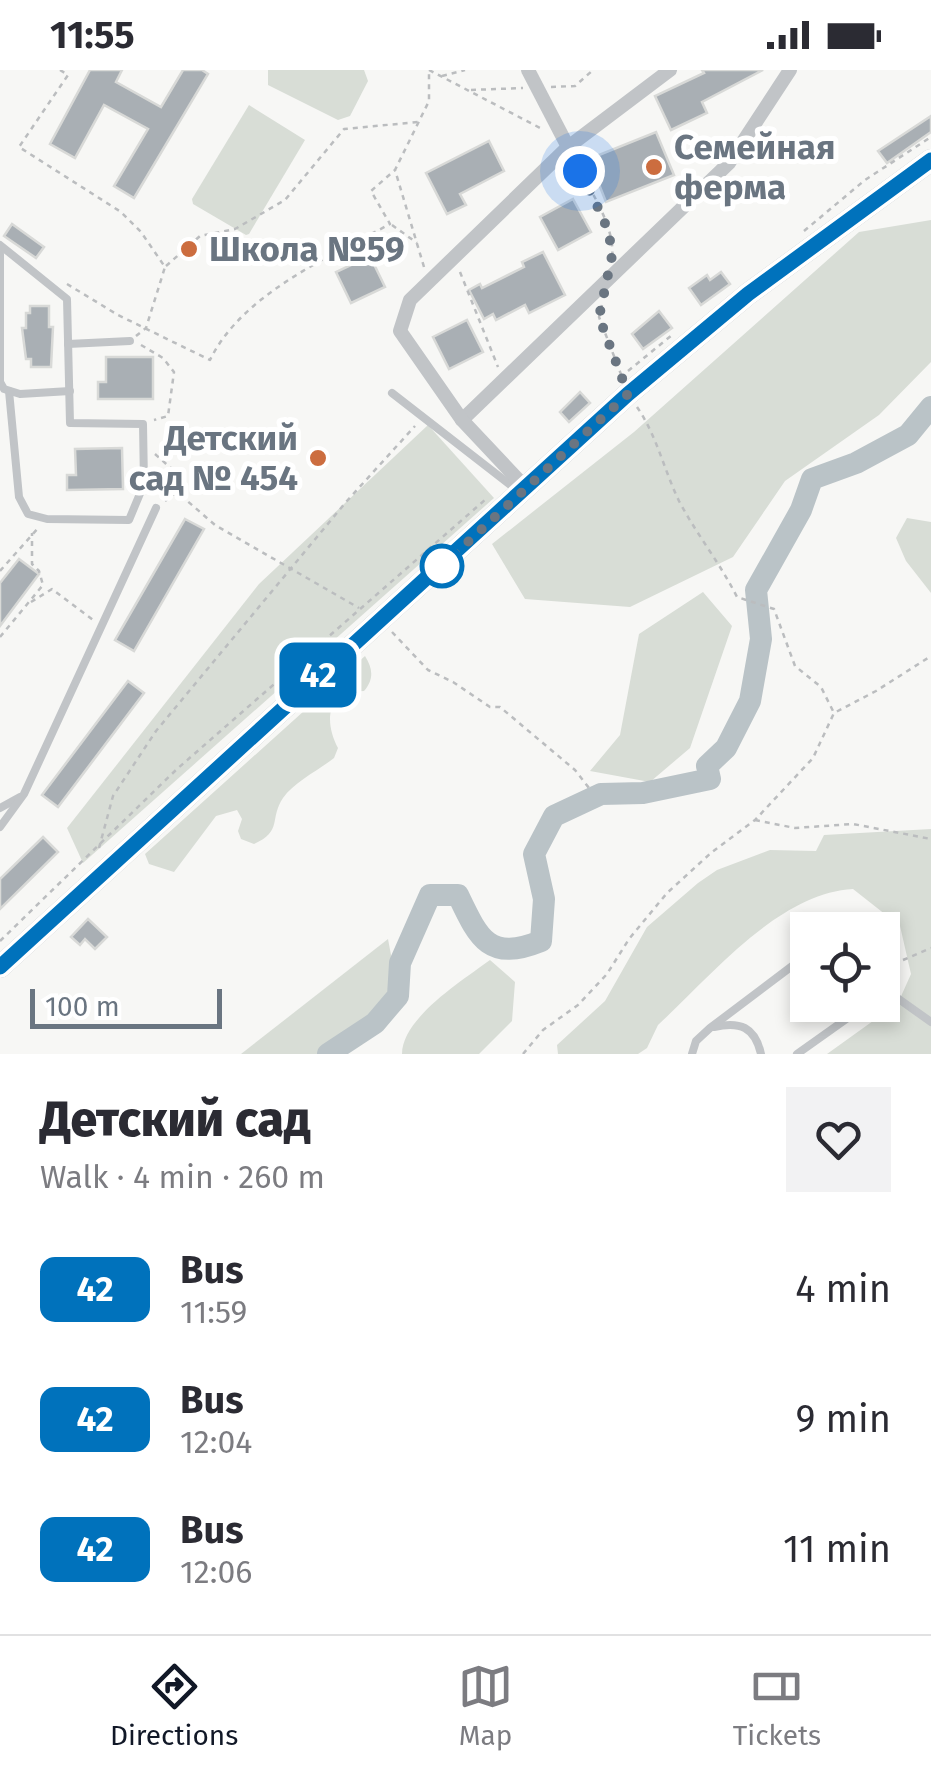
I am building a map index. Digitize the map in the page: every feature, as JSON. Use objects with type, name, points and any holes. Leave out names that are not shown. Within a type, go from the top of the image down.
[{"type":"main road","points":[[0,967],[628,394],[748,294],[931,160]]},
{"type":"street","points":[[528,70],[568,147]]},
{"type":"street","points":[[524,490],[462,420],[400,330],[410,300],[568,147],[670,70]]},
{"type":"street","points":[[462,420],[729,163],[790,70]]},
{"type":"lane","points":[[0,245],[67,299],[70,423],[142,424],[144,484],[130,520],[47,519],[28,514],[19,497],[9,392],[0,382],[0,254]]},
{"type":"lane","points":[[68,344],[130,341]]},
{"type":"lane","points":[[9,392],[70,392]]},
{"type":"lane","points":[[392,392],[524,490]]},
{"type":"lane","points":[[0,827],[24,794],[156,508]]},
{"type":"lane","points":[[0,808],[24,794]]},
{"type":"lane","points":[[692,1054],[696,1040],[790,968]]},
{"type":"lane","points":[[900,1002],[931,1022]]},
{"type":"lane","points":[[797,1054],[842,1022]]},
{"type":"lane","points":[[710,1028],[742,1024],[754,1032],[761,1054]]},
{"type":"path","points":[[60,70],[68,75],[20,147],[121,212],[141,232],[165,267]]},
{"type":"path","points":[[417,243],[390,224],[371,191],[396,170],[428,101],[429,70],[544,130]]},
{"type":"path","points":[[442,76],[465,70]]},
{"type":"path","points":[[146,328],[165,267],[200,236],[235,229],[285,200],[344,129],[418,122]]},
{"type":"path","points":[[568,147],[604,220],[613,251],[599,317],[628,394],[647,422],[672,487],[695,531],[720,562],[736,597],[774,609],[795,666],[821,687],[834,713]]},
{"type":"path","points":[[396,170],[429,282]]},
{"type":"path","points":[[57,277],[210,360],[238,322],[296,274],[390,224]]},
{"type":"path","points":[[454,257],[503,380]]},
{"type":"path","points":[[130,341],[163,358],[174,372],[168,416],[142,424]]},
{"type":"path","points":[[99,848],[113,796],[156,731],[423,417]]},
{"type":"path","points":[[156,454],[173,470],[176,492],[215,525],[362,610],[380,628],[385,623],[428,670],[490,706],[500,706],[575,770],[588,788]]},
{"type":"path","points":[[156,508],[176,492]]},
{"type":"path","points":[[0,570],[32,533],[32,564],[39,571],[42,585],[0,638]]},
{"type":"path","points":[[29,603],[52,589],[103,626]]},
{"type":"path","points":[[524,1054],[543,1030],[578,1005],[607,974],[628,939],[667,894],[712,852],[756,820],[813,758],[834,713],[876,692],[931,656]]},
{"type":"path","points":[[756,820],[794,828],[852,824],[931,838]]},
{"type":"path","points":[[900,962],[931,948]]},
{"type":"shaded area","points":[[268,70],[364,70],[368,81],[350,116],[338,120],[268,85]]},
{"type":"shaded area","points":[[249,105],[305,140],[246,235],[193,204],[192,199]]},
{"type":"shaded area","points":[[931,220],[931,362],[879,415],[785,481],[733,557],[630,607],[525,599],[492,544],[634,432],[859,232]]},
{"type":"shaded area","points":[[428,425],[494,498],[83,863],[67,828],[259,584]]},
{"type":"shaded area","points":[[907,518],[931,522],[931,593],[906,561],[896,538]]},
{"type":"shaded area","points":[[703,592],[732,626],[690,748],[650,782],[590,771],[620,735],[639,634]]},
{"type":"shaded area","points":[[365,656],[371,674],[367,687],[342,696],[332,709],[331,728],[338,748],[334,758],[288,792],[269,834],[254,844],[241,839],[238,831],[242,819],[237,810],[216,816],[174,872],[149,864],[145,854]]},
{"type":"shaded area","points":[[931,829],[931,1054],[827,1054],[872,1022],[900,1022],[900,999],[911,974],[900,912],[882,912],[853,889],[825,894],[798,905],[747,940],[658,1025],[647,1048],[638,1054],[558,1054],[557,1045],[605,1001],[647,927],[698,883],[717,870],[770,850],[816,851],[824,835]]},
{"type":"shaded area","points":[[388,939],[397,987],[341,1054],[241,1054]]},
{"type":"shaded area","points":[[490,960],[515,982],[512,1021],[479,1054],[402,1054],[405,1040],[423,1014]]},
{"type":"building","points":[[90,70],[122,70],[116,82],[161,107],[183,70],[202,70],[208,74],[134,198],[114,186],[148,129],[104,105],[75,158],[50,144]]},
{"type":"building","points":[[702,70],[763,70],[702,102],[707,113],[671,130],[655,96],[704,73]]},
{"type":"building","points":[[931,116],[931,132],[887,163],[878,151]]},
{"type":"building","points":[[656,132],[674,175],[606,202],[589,159]]},
{"type":"building","points":[[489,141],[504,171],[460,194],[466,205],[447,214],[426,173]]},
{"type":"building","points":[[573,199],[591,232],[558,250],[540,217]]},
{"type":"building","points":[[12,224],[44,247],[36,258],[4,236]]},
{"type":"building","points":[[543,252],[565,295],[529,313],[525,305],[496,320],[493,314],[484,319],[469,290],[480,284],[482,288],[524,267],[522,262]]},
{"type":"building","points":[[370,256],[385,287],[351,303],[336,272]]},
{"type":"building","points":[[721,272],[730,284],[701,305],[689,288],[707,275],[710,280]]},
{"type":"building","points":[[30,306],[49,306],[49,327],[53,327],[51,367],[31,367],[31,359],[26,359],[22,328],[26,328]]},
{"type":"building","points":[[659,311],[672,328],[643,349],[632,334]]},
{"type":"building","points":[[467,320],[483,352],[449,369],[433,337]]},
{"type":"building","points":[[106,357],[153,357],[153,399],[98,399],[98,382],[106,382]]},
{"type":"building","points":[[580,392],[590,403],[569,422],[560,412]]},
{"type":"building","points":[[122,448],[123,489],[67,490],[67,475],[76,475],[75,449]]},
{"type":"building","points":[[185,519],[204,529],[134,651],[115,640]]},
{"type":"building","points":[[19,559],[39,574],[0,626],[0,583]]},
{"type":"building","points":[[128,681],[144,693],[58,807],[42,795]]},
{"type":"building","points":[[43,837],[58,852],[0,909],[0,879]]},
{"type":"building","points":[[88,919],[107,937],[95,949],[85,939],[80,945],[71,937]]},
{"type":"waterway","points":[[328,1054],[375,1023],[398,996],[400,963],[430,895],[458,895],[480,934],[497,947],[509,949],[541,941],[544,899],[534,854],[554,816],[601,794],[643,793],[710,779],[707,766],[726,748],[750,701],[761,639],[756,590],[801,510],[812,479],[856,463],[908,435],[931,407]]},
{"type":"bus line","name":"42","points":[[0,967],[628,394],[748,294],[931,160]]},
{"type":"place","name":"Семейная ферма","points":[[654,167]]},
{"type":"place","name":"Школа №59","points":[[189,249]]},
{"type":"place","name":"Детский сад № 454","points":[[318,458]]},
{"type":"route","points":[[442,566],[628,394],[599,317],[613,251],[604,220],[580,171]]}]
